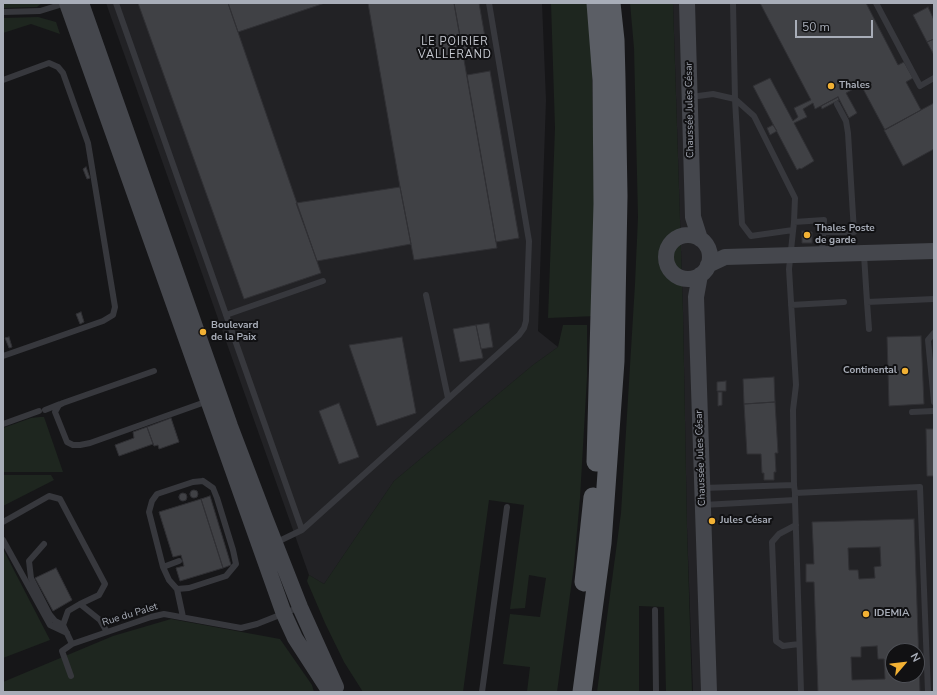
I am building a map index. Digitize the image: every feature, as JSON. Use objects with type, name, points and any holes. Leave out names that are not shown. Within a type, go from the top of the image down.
[{"type":"highway","points":[[569,692],[587,563],[596,465],[603,204],[602,80],[596,3]]},
{"type":"highway","points":[[582,692],[602,542],[615,360],[618,196],[616,79],[611,3]]},
{"type":"main road","points":[[67,3],[208,402],[268,546],[300,607],[329,671],[331,691]]},
{"type":"main road","points":[[81,3],[227,419],[268,546],[284,614],[295,638],[331,691]]},
{"type":"main road","name":"Chaussée Jules César","points":[[687,3],[693,217],[704,244]]},
{"type":"main road","points":[[693,217],[681,236],[674,240],[669,246],[666,261],[673,272],[684,278],[690,279],[725,257],[934,251]]},
{"type":"main road","points":[[681,236],[691,236],[725,257]]},
{"type":"main road","points":[[704,244],[709,257],[704,270]]},
{"type":"main road","name":"Chaussée Jules César","points":[[704,270],[696,289],[696,297],[709,692]]},
{"type":"main road","points":[[684,278],[696,297]]},
{"type":"lane","points":[[3,12],[40,11],[67,3]]},
{"type":"lane","points":[[116,3],[302,530]]},
{"type":"lane","points":[[268,546],[302,530],[519,335],[524,328],[526,321],[529,241],[489,3]]},
{"type":"lane","points":[[733,3],[734,99],[742,224],[751,236],[793,230]]},
{"type":"lane","points":[[876,3],[920,86],[934,78]]},
{"type":"lane","points":[[3,80],[49,63],[58,67],[63,73],[88,143],[115,307],[113,314],[103,321],[3,356]]},
{"type":"lane","points":[[690,97],[714,94],[734,99],[754,116],[795,198],[789,268],[796,385],[793,410],[794,485],[801,692]]},
{"type":"lane","points":[[823,232],[854,232],[848,133],[846,121],[837,104]]},
{"type":"lane","points":[[794,222],[824,220],[822,254]]},
{"type":"lane","points":[[864,253],[869,329]]},
{"type":"lane","points":[[226,315],[323,280]]},
{"type":"lane","points":[[426,295],[448,398]]},
{"type":"lane","points":[[867,302],[934,299]]},
{"type":"lane","points":[[791,305],[844,302]]},
{"type":"lane","points":[[934,333],[928,340],[934,402]]},
{"type":"lane","points":[[3,424],[154,371]]},
{"type":"lane","points":[[63,403],[59,405],[55,412],[67,442],[73,445],[80,445],[90,443],[208,402]]},
{"type":"lane","points":[[912,412],[934,411]]},
{"type":"lane","points":[[177,589],[189,588],[226,576],[236,564],[217,498],[213,488],[203,481],[193,482],[156,494],[149,512],[163,567],[169,580],[177,589],[183,617]]},
{"type":"lane","points":[[703,488],[794,485]]},
{"type":"lane","points":[[795,493],[920,487],[928,692]]},
{"type":"lane","points":[[3,522],[49,496],[60,499],[105,584],[99,595],[68,611],[63,625]]},
{"type":"lane","points":[[703,505],[795,500]]},
{"type":"lane","points":[[482,692],[507,507]]},
{"type":"lane","points":[[796,525],[779,534],[772,542],[776,641],[783,646],[799,644]]},
{"type":"lane","points":[[3,540],[50,625],[67,633]]},
{"type":"lane","points":[[44,544],[29,561],[31,578],[50,615],[55,621],[63,625],[72,644],[62,651],[71,676]]},
{"type":"lane","points":[[163,567],[180,561]]},
{"type":"lane","points":[[80,604],[100,620],[107,632]]},
{"type":"lane","name":"Rue du Palet","points":[[72,644],[164,614],[241,628],[258,624],[300,607]]},
{"type":"lane","points":[[655,610],[656,692]]},
{"type":"shaded area","points":[[3,3],[42,3],[37,7],[3,8]]},
{"type":"shaded area","points":[[106,3],[542,3],[546,100],[538,331],[558,347],[533,365],[394,481],[324,584],[309,575]]},
{"type":"shaded area","points":[[551,3],[588,3],[592,62],[596,316],[548,318],[555,128]]},
{"type":"shaded area","points":[[630,3],[673,3],[683,312],[692,692],[666,692],[664,607],[639,606],[639,692],[597,692],[621,513],[635,284],[638,217],[634,48]]},
{"type":"shaded area","points":[[673,3],[934,3],[934,692],[693,692],[687,528],[683,312]]},
{"type":"shaded area","points":[[38,17],[56,22],[60,34],[31,24],[3,33],[3,18]]},
{"type":"shaded area","points":[[563,325],[587,325],[587,377],[580,498],[574,565],[557,692],[527,692],[530,667],[503,664],[510,614],[540,617],[546,578],[529,575],[525,608],[510,609],[524,505],[489,500],[463,692],[363,692],[344,662],[325,623],[307,581],[309,575],[324,584],[394,481],[533,365],[558,347]]},
{"type":"shaded area","points":[[44,417],[63,472],[3,472],[3,428],[31,418]]},
{"type":"shaded area","points":[[3,475],[51,475],[54,480],[3,506]]},
{"type":"shaded area","points":[[3,549],[50,640],[3,658]]},
{"type":"shaded area","points":[[171,619],[280,639],[312,685],[314,692],[3,692],[3,682],[113,636]]},
{"type":"building","points":[[138,3],[228,3],[321,273],[244,299]]},
{"type":"building","points":[[228,3],[325,3],[238,32]]},
{"type":"building","points":[[368,3],[454,3],[497,248],[414,260]]},
{"type":"building","points":[[454,3],[479,3],[488,54],[464,58]]},
{"type":"building","name":"Thales","points":[[760,3],[866,3],[898,65],[904,62],[913,78],[906,82],[921,110],[885,130],[861,85],[846,93],[857,113],[849,118],[838,97],[815,109],[813,103],[803,109],[807,117],[794,123],[814,161],[797,170],[753,86],[770,78],[793,121],[798,117],[794,108],[811,100]]},
{"type":"building","points":[[928,7],[934,20],[934,39],[927,42],[913,15]]},
{"type":"building","points":[[934,39],[934,55],[927,42]]},
{"type":"building","points":[[490,71],[519,238],[496,242],[467,75]]},
{"type":"building","points":[[838,97],[839,100],[822,109],[821,106]]},
{"type":"building","points":[[934,103],[934,149],[903,166],[884,130]]},
{"type":"building","points":[[773,125],[777,131],[770,135],[767,128]]},
{"type":"building","points":[[86,167],[90,178],[87,179],[83,169]]},
{"type":"building","points":[[400,187],[411,244],[317,261],[296,203]]},
{"type":"building","name":"Thales Poste de garde","points":[[802,231],[812,232],[812,243],[802,243]]},
{"type":"building","points":[[81,312],[84,322],[80,324],[76,314]]},
{"type":"building","points":[[489,323],[493,347],[481,349],[476,325]]},
{"type":"building","points":[[476,325],[483,358],[460,362],[453,329]]},
{"type":"building","name":"Continental","points":[[921,336],[924,404],[889,406],[887,337]]},
{"type":"building","points":[[9,337],[12,347],[9,348],[5,338]]},
{"type":"building","points":[[402,337],[416,413],[377,426],[349,345]]},
{"type":"building","points":[[774,377],[775,402],[744,404],[743,379]]},
{"type":"building","points":[[726,381],[726,391],[717,391],[717,382]]},
{"type":"building","points":[[718,392],[722,392],[722,405],[718,406]]},
{"type":"building","points":[[775,402],[778,453],[775,453],[776,472],[774,472],[774,480],[764,480],[761,454],[747,454],[744,404]]},
{"type":"building","points":[[339,403],[359,457],[339,464],[319,411]]},
{"type":"building","points":[[171,418],[179,442],[159,449],[158,445],[154,446],[147,427]]},
{"type":"building","points":[[147,427],[153,444],[119,456],[115,445],[134,438],[133,432]]},
{"type":"building","points":[[926,429],[934,429],[934,476],[927,476]]},
{"type":"building","points":[[194,490],[197,491],[197,497],[194,498],[191,497],[190,494],[191,491]]},
{"type":"building","points":[[183,493],[186,494],[186,500],[183,501],[180,500],[179,497],[180,494]]},
{"type":"building","points":[[210,496],[231,565],[223,568],[201,499]]},
{"type":"building","points":[[201,499],[223,568],[180,581],[176,568],[184,566],[181,555],[173,557],[159,512]]},
{"type":"building","name":"IDEMIA","points":[[914,519],[918,643],[885,643],[885,679],[885,683],[920,683],[920,692],[818,692],[814,582],[806,582],[806,564],[814,564],[812,522]],"holes":[[[880,547],[881,566],[874,567],[875,578],[859,579],[858,570],[849,570],[848,548]],[[877,646],[878,659],[884,659],[885,679],[852,680],[851,657],[861,657],[861,647]]]},
{"type":"building","points":[[56,568],[72,600],[53,611],[35,578]]},
{"type":"place","name":"Thales","points":[[831,86]]},
{"type":"place","name":"Thales Poste de garde","points":[[807,235]]},
{"type":"place","name":"Boulevard de la Paix","points":[[203,332]]},
{"type":"place","name":"Continental","points":[[905,371]]},
{"type":"place","name":"Jules César","points":[[712,521]]},
{"type":"place","name":"IDEMIA","points":[[866,614]]},
{"type":"district","name":"LE POIRIER VALLERAND","points":[[455,48]]}]
